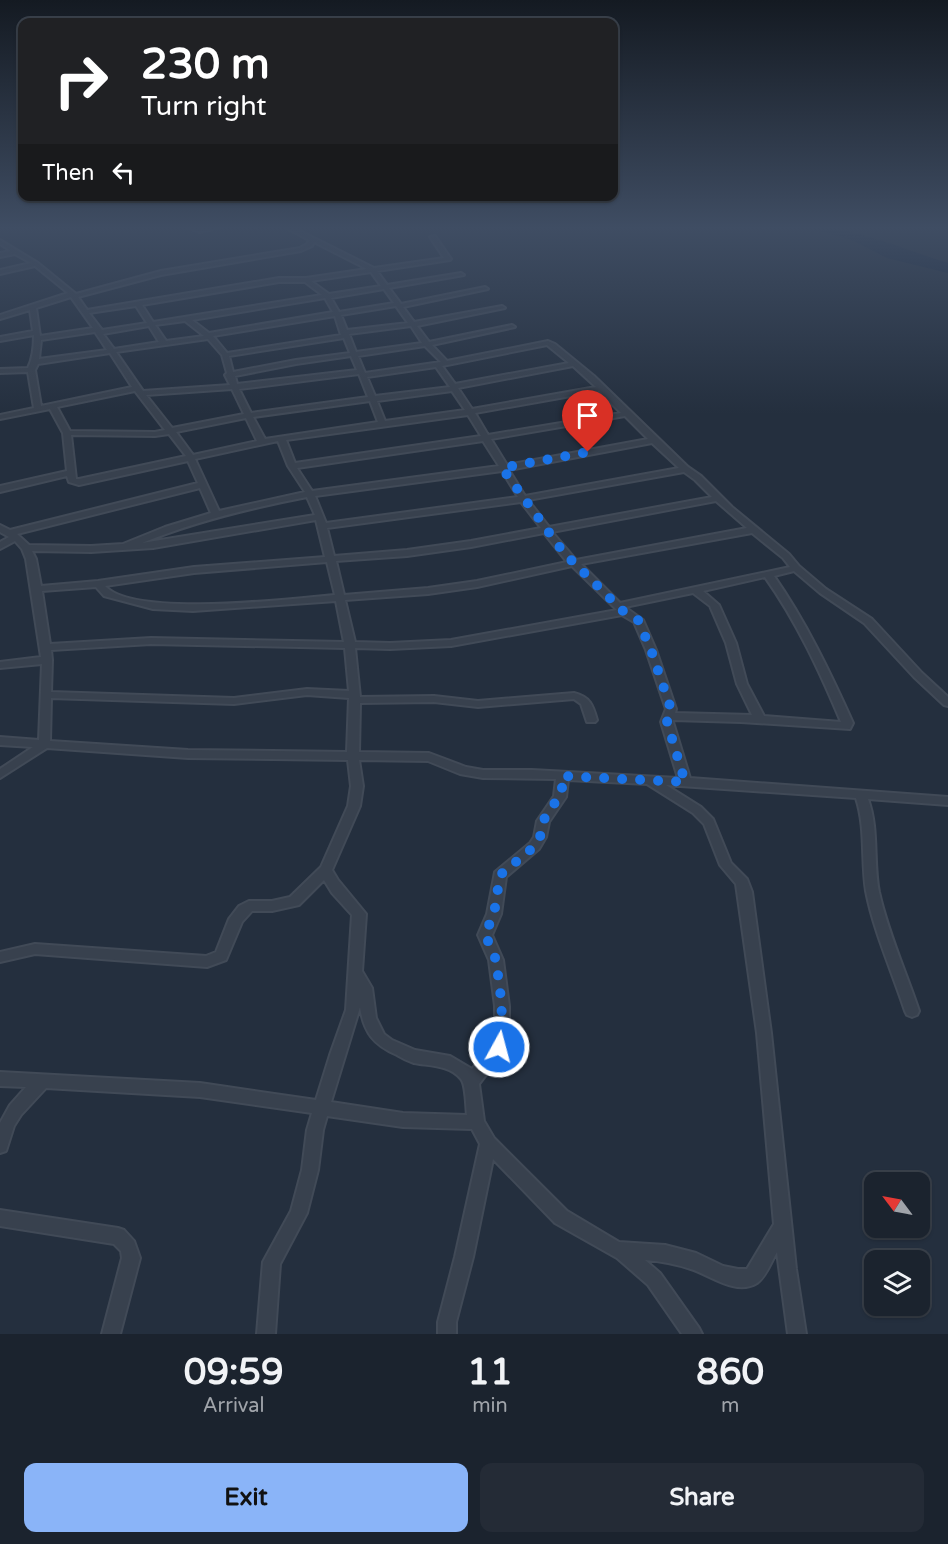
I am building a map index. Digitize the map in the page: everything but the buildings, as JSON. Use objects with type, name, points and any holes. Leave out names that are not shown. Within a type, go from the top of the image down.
[{"type":"street","points":[[66,289],[86,312],[100,331],[111,352],[190,456],[215,513]]},
{"type":"street","points":[[0,317],[96,289]]},
{"type":"street","points":[[86,312],[225,289]]},
{"type":"street","points":[[318,289],[326,295],[337,313],[344,335],[383,425]]},
{"type":"street","points":[[0,339],[100,331],[152,324],[364,289]]},
{"type":"street","points":[[388,289],[442,364],[453,388],[523,499],[574,563],[621,609],[638,620],[671,709],[667,722],[685,782]]},
{"type":"street","points":[[35,362],[164,345],[484,289]]},
{"type":"street","points":[[138,304],[164,345]]},
{"type":"street","points":[[33,308],[37,336],[35,362],[30,370],[38,409]]},
{"type":"street","points":[[225,355],[502,308]]},
{"type":"street","points":[[187,319],[209,336],[225,355],[234,387],[262,442]]},
{"type":"street","points":[[230,375],[427,344],[512,327]]},
{"type":"street","points":[[0,417],[140,390],[234,387],[361,374],[442,364],[548,343],[601,388],[685,469],[753,530],[786,556],[796,568],[823,591],[868,621],[918,675],[948,703]]},
{"type":"street","points":[[66,433],[146,435],[248,416],[453,388],[573,364]]},
{"type":"street","points":[[0,371],[30,370]]},
{"type":"street","points":[[53,407],[66,433],[72,480],[79,482],[190,456],[282,438],[470,412],[601,388]]},
{"type":"street","points":[[292,466],[485,438],[626,414]]},
{"type":"street","points":[[0,957],[35,949],[214,961],[221,957],[236,919],[244,909],[249,906],[272,906],[294,901],[326,870],[354,806],[358,776],[353,755],[355,698],[350,645],[322,522],[310,494],[292,466],[282,438]]},
{"type":"street","points":[[124,547],[156,532],[215,513],[310,494],[502,468],[655,440]]},
{"type":"street","points":[[26,548],[124,547],[164,543],[523,499],[685,469]]},
{"type":"street","points":[[0,489],[70,473]]},
{"type":"street","points":[[0,546],[8,533],[202,485]]},
{"type":"street","points":[[37,589],[98,584],[194,570],[407,553],[719,498]]},
{"type":"street","points":[[98,584],[107,594],[153,606],[204,607],[340,598],[477,584],[574,563],[753,530]]},
{"type":"street","points":[[8,533],[26,548],[37,589],[47,660],[44,745]]},
{"type":"street","points":[[46,647],[151,641],[390,646],[451,643],[621,609],[796,568]]},
{"type":"street","points":[[668,716],[760,720],[842,727],[847,723],[800,623],[767,573]]},
{"type":"street","points":[[696,590],[714,605],[730,642],[742,684],[760,720]]},
{"type":"street","points":[[0,665],[47,660]]},
{"type":"street","points":[[47,695],[234,701],[307,692],[355,698],[434,699],[478,704],[574,696],[584,699],[587,703],[591,720]]},
{"type":"street","points":[[0,741],[188,754],[429,757],[464,771],[483,774],[685,782],[948,801]]},
{"type":"street","points":[[0,774],[44,745]]},
{"type":"street","points":[[471,1082],[499,1047],[502,1030],[502,1006],[496,960],[485,934],[494,914],[497,882],[505,870],[535,846],[540,837],[543,821],[562,792],[562,776]]},
{"type":"street","points":[[649,780],[697,810],[709,822],[726,865],[742,882],[745,892],[764,1033],[783,1226],[797,1334]]},
{"type":"street","points":[[861,795],[867,808],[872,890],[884,934],[912,1011]]},
{"type":"street","points":[[266,1334],[272,1262],[299,1213],[310,1170],[315,1130],[353,1010],[359,914],[330,882],[326,870]]},
{"type":"street","points":[[355,971],[365,988],[369,1018],[380,1038],[387,1044],[413,1056],[454,1064],[466,1072],[471,1082],[476,1122],[488,1143],[561,1217],[623,1252],[654,1279],[693,1334]]},
{"type":"street","points":[[0,1079],[200,1090],[403,1120],[476,1122]]},
{"type":"street","points":[[0,1146],[6,1122],[14,1110],[43,1082]]},
{"type":"street","points":[[447,1334],[447,1322],[464,1257],[488,1143]]},
{"type":"street","points":[[0,1218],[118,1236],[128,1247],[131,1258],[111,1334]]},
{"type":"street","points":[[623,1252],[665,1253],[696,1262],[729,1277],[745,1278],[757,1271],[783,1226]]},
{"type":"route","points":[[499,1047],[502,1006],[496,960],[485,934],[494,914],[497,882],[505,870],[535,846],[543,828],[543,821],[562,792],[562,776],[685,782],[667,722],[671,709],[638,620],[624,612],[564,553],[502,468],[588,452]]}]
